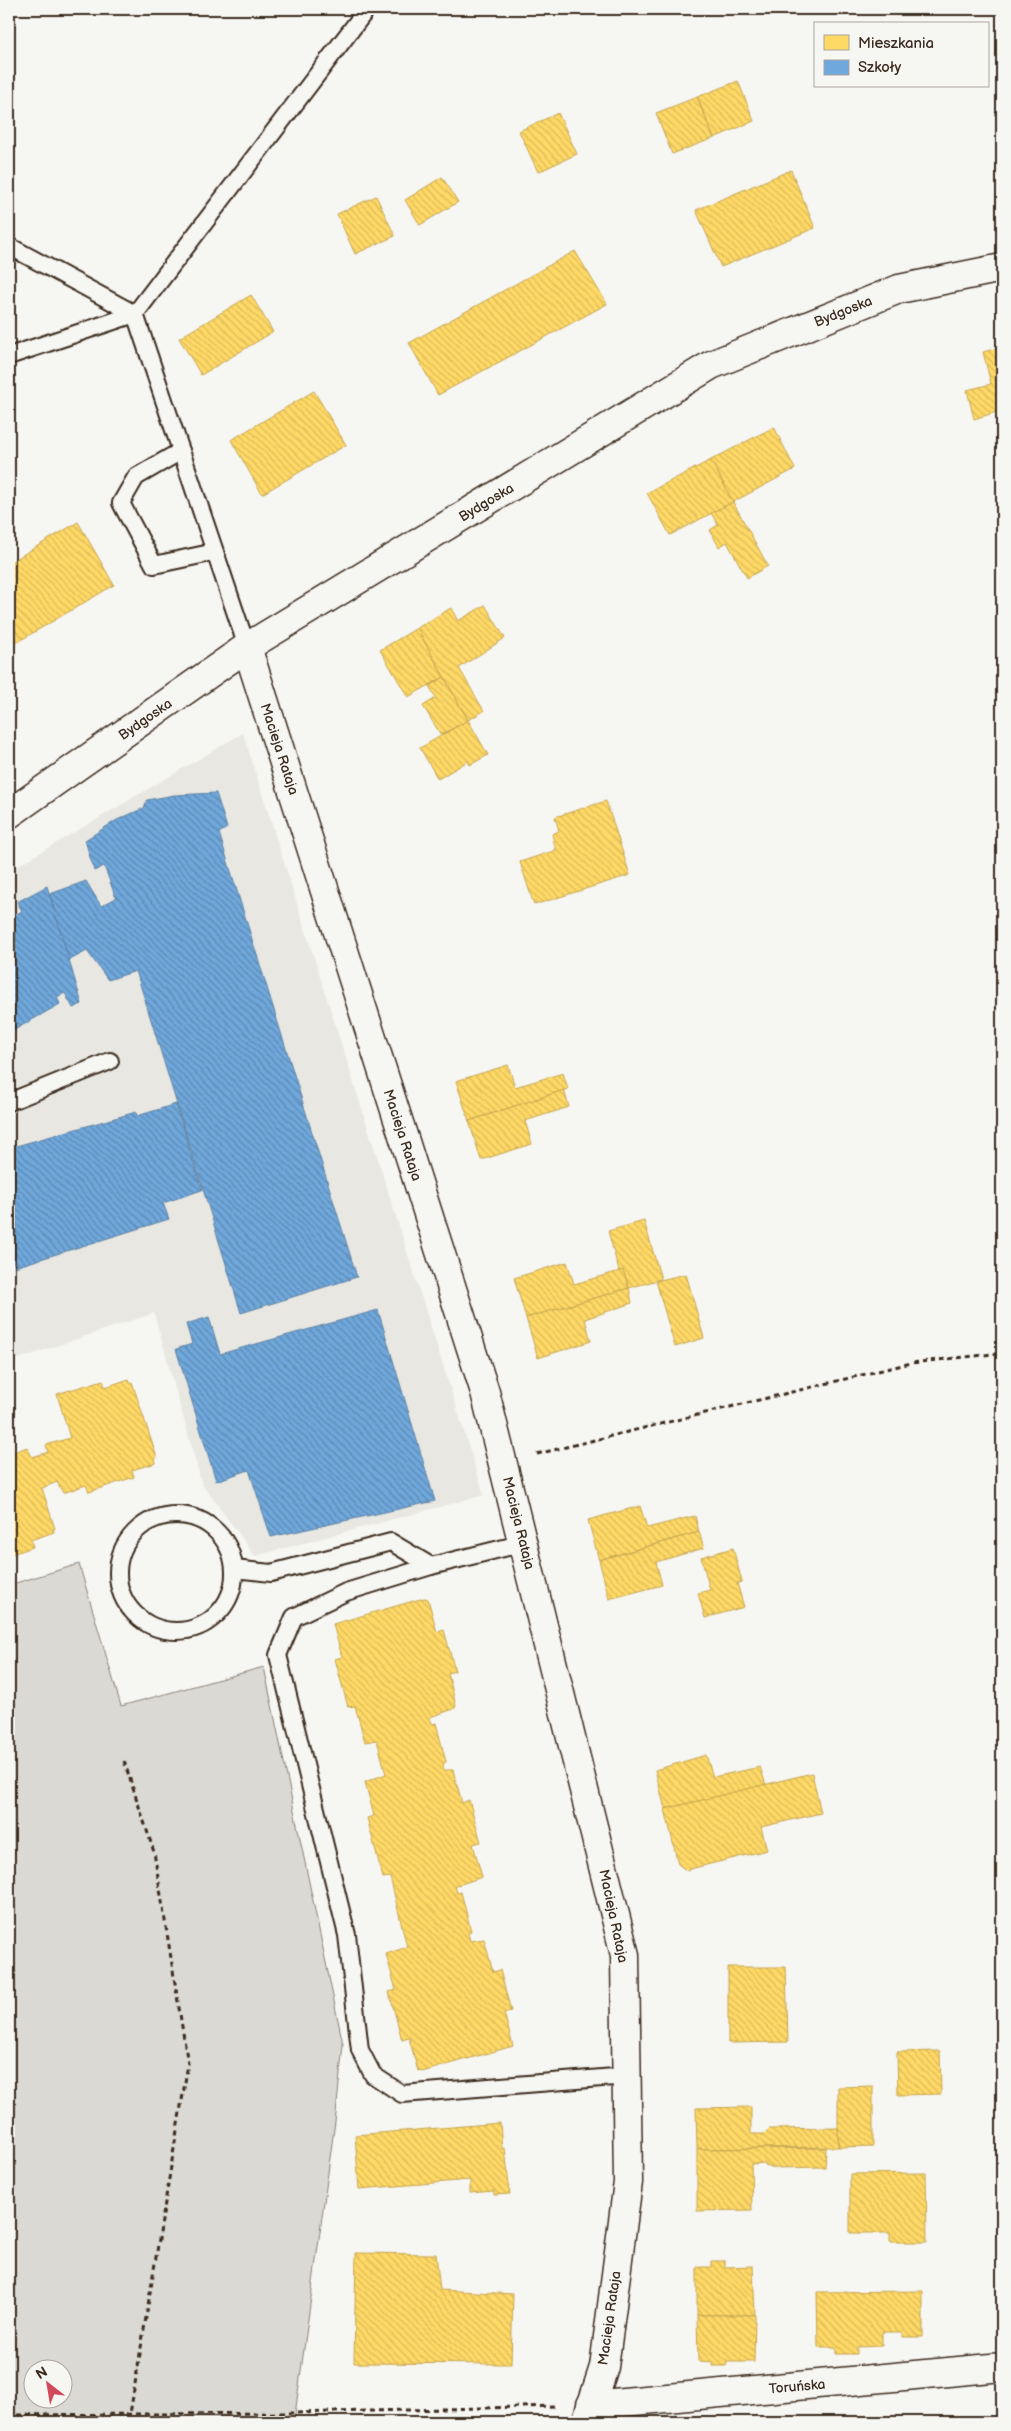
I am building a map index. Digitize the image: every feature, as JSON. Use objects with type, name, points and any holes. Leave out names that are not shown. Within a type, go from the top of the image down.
[{"type":"street","name":"Bydgoska","points":[[9,814],[247,647],[711,365],[899,289],[1002,268]]},
{"type":"street","name":"Macieja Rataja","points":[[247,647],[482,1382],[504,1462],[626,1955],[628,2182],[604,2367],[589,2414]]},
{"type":"street","name":"Toruńska","points":[[589,2414],[1002,2367]]},
{"type":"lane","points":[[9,356],[135,314],[367,9]]},
{"type":"lane","points":[[9,246],[135,314],[247,647]]},
{"type":"lane","points":[[181,451],[136,477],[121,503],[154,565],[215,552]]},
{"type":"lane","points":[[9,1102],[110,1061]]},
{"type":"lane","points":[[166,1515],[186,1515],[205,1522],[220,1535],[230,1551],[234,1569],[232,1587],[225,1604],[212,1618],[196,1627],[178,1631],[159,1629],[143,1621],[129,1609],[120,1591],[117,1571],[121,1552],[132,1534],[147,1522],[166,1515]]},
{"type":"lane","points":[[234,1569],[271,1573],[392,1542],[431,1566]]},
{"type":"lane","points":[[524,1543],[431,1566],[346,1592],[294,1617],[278,1655],[347,1935],[360,2050],[373,2075],[402,2094],[627,2076]]},
{"type":"path","points":[[504,1462],[911,1363],[1002,1353]]},
{"type":"path","points":[[124,1761],[154,1852],[188,2064],[130,2414]]},
{"type":"path","points":[[9,2415],[296,2413],[589,2414]]},
{"type":"shaded area","points":[[243,733],[484,1495],[255,1556],[202,1484],[154,1313],[9,1362],[9,871]]},
{"type":"shaded area","points":[[79,1564],[121,1706],[264,1667],[343,2044],[336,2114],[294,2422],[9,2422],[9,1585]]},
{"type":"building: Mieszkania","points":[[738,81],[754,121],[714,138],[697,97]]},
{"type":"building: Mieszkania","points":[[697,97],[714,138],[672,154],[656,113]]},
{"type":"building: Mieszkania","points":[[558,113],[577,154],[538,172],[519,131]]},
{"type":"building: Mieszkania","points":[[791,170],[815,228],[721,267],[696,210]]},
{"type":"building: Mieszkania","points":[[442,177],[458,202],[420,225],[405,200]]},
{"type":"building: Mieszkania","points":[[376,196],[395,236],[355,254],[337,214]]},
{"type":"building: Mieszkania","points":[[575,251],[607,304],[438,395],[409,343]]},
{"type":"building: Mieszkania","points":[[251,295],[273,332],[201,375],[179,338]]},
{"type":"building: Mieszkania","points":[[1002,347],[1002,396],[997,397],[1000,411],[974,419],[967,390],[991,384],[983,352]]},
{"type":"building: Mieszkania","points":[[314,391],[346,445],[262,494],[231,440]]},
{"type":"building: Mieszkania","points":[[774,427],[795,469],[733,502],[711,460]]},
{"type":"building: Mieszkania","points":[[711,460],[733,502],[670,535],[647,493]]},
{"type":"building: Mieszkania","points":[[733,502],[768,566],[747,578],[727,542],[719,547],[710,530],[718,525],[711,513]]},
{"type":"building: Mieszkania","points":[[78,522],[114,585],[9,647],[9,563]]},
{"type":"building: Mieszkania","points":[[485,605],[505,638],[459,668],[484,711],[468,720],[417,628],[451,608],[458,621]]},
{"type":"building: Mieszkania","points":[[417,628],[444,677],[408,697],[380,650]]},
{"type":"building: Mieszkania","points":[[444,677],[468,720],[441,735],[423,706],[436,698],[429,686]]},
{"type":"building: Mieszkania","points":[[468,720],[488,755],[470,765],[468,761],[438,779],[420,748]]},
{"type":"building: Mieszkania","points":[[606,801],[630,875],[534,905],[520,862],[556,850],[552,834],[559,831],[555,817]]},
{"type":"building: Mieszkania","points":[[508,1065],[515,1087],[563,1073],[568,1089],[469,1121],[456,1081]]},
{"type":"building: Mieszkania","points":[[564,1090],[569,1107],[525,1121],[532,1144],[481,1160],[469,1121]]},
{"type":"building: Mieszkania","points":[[644,1221],[661,1279],[629,1288],[623,1270],[619,1271],[608,1231]]},
{"type":"building: Mieszkania","points":[[567,1262],[574,1284],[623,1270],[629,1288],[526,1318],[514,1278]]},
{"type":"building: Mieszkania","points":[[686,1274],[704,1338],[675,1347],[656,1281]]},
{"type":"building: Mieszkania","points":[[629,1288],[632,1303],[585,1319],[591,1341],[538,1358],[526,1318]]},
{"type":"building: Mieszkania","points":[[129,1379],[130,1383],[132,1382],[157,1458],[155,1459],[156,1463],[132,1470],[134,1477],[89,1492],[86,1485],[63,1493],[57,1482],[42,1488],[55,1529],[53,1529],[54,1532],[31,1540],[33,1547],[9,1555],[9,1454],[27,1447],[32,1457],[48,1452],[46,1445],[70,1438],[57,1394],[103,1380],[105,1387]]},
{"type":"building: Mieszkania","points":[[640,1506],[647,1528],[695,1516],[699,1532],[599,1560],[588,1520]]},
{"type":"building: Mieszkania","points":[[699,1532],[704,1548],[656,1562],[662,1585],[609,1599],[599,1560]]},
{"type":"building: Mieszkania","points":[[733,1548],[742,1582],[737,1583],[744,1607],[705,1618],[698,1593],[710,1590],[701,1557]]},
{"type":"building: Mieszkania","points":[[424,1598],[428,1599],[437,1632],[444,1630],[455,1671],[448,1673],[456,1706],[454,1709],[430,1717],[432,1724],[436,1723],[446,1762],[443,1764],[444,1770],[453,1770],[462,1803],[469,1800],[481,1842],[473,1844],[482,1877],[455,1886],[457,1893],[461,1892],[471,1931],[468,1933],[470,1941],[484,1939],[493,1972],[500,1970],[511,2011],[504,2013],[513,2046],[422,2072],[421,2070],[418,2071],[409,2038],[402,2040],[389,1992],[396,1990],[386,1954],[407,1947],[390,1877],[383,1878],[367,1818],[374,1816],[365,1782],[386,1774],[377,1740],[365,1742],[355,1706],[348,1707],[335,1659],[342,1657],[333,1624]]},
{"type":"building: Mieszkania","points":[[706,1755],[713,1777],[760,1767],[766,1785],[665,1809],[655,1770]]},
{"type":"building: Mieszkania","points":[[812,1773],[821,1813],[761,1827],[767,1850],[686,1870],[678,1864],[665,1809]]},
{"type":"building: Mieszkania","points":[[728,1967],[786,1967],[788,2042],[728,2043]]},
{"type":"building: Mieszkania","points":[[940,2051],[941,2094],[898,2095],[897,2052]]},
{"type":"building: Mieszkania","points":[[873,2086],[873,2146],[838,2147],[838,2087]]},
{"type":"building: Mieszkania","points":[[751,2107],[751,2134],[764,2134],[769,2129],[838,2128],[838,2147],[697,2149],[696,2108]]},
{"type":"building: Mieszkania","points":[[500,2123],[502,2149],[505,2148],[510,2194],[494,2195],[494,2191],[470,2193],[470,2180],[359,2189],[355,2135]]},
{"type":"building: Mieszkania","points":[[826,2148],[825,2167],[773,2168],[765,2165],[765,2163],[751,2164],[752,2210],[697,2211],[697,2149]]},
{"type":"building: Mieszkania","points":[[926,2173],[927,2242],[890,2242],[890,2233],[850,2233],[850,2174]]},
{"type":"building: Mieszkania","points":[[356,2253],[436,2254],[440,2290],[513,2294],[511,2364],[354,2363]]},
{"type":"building: Mieszkania","points":[[711,2261],[725,2261],[725,2267],[753,2266],[755,2315],[697,2315],[697,2267],[711,2267]]},
{"type":"building: Mieszkania","points":[[923,2291],[923,2337],[902,2337],[902,2332],[882,2332],[882,2346],[857,2347],[857,2354],[836,2354],[836,2347],[818,2347],[817,2292]]},
{"type":"building: Mieszkania","points":[[697,2315],[755,2315],[754,2362],[727,2362],[726,2366],[712,2366],[712,2362],[698,2361]]},
{"type":"building: Szkoły","points":[[216,793],[227,828],[219,833],[357,1277],[241,1313],[136,971],[108,980],[87,951],[68,961],[50,894],[86,881],[101,906],[116,898],[104,866],[94,871],[85,840],[117,820],[144,808],[147,800],[174,795]]},
{"type":"building: Szkoły","points":[[47,886],[82,1004],[73,1008],[65,993],[57,997],[60,1004],[9,1033],[9,918],[22,911],[17,902]]},
{"type":"building: Szkoły","points":[[176,1104],[202,1190],[163,1203],[169,1219],[15,1267],[9,1248],[9,1148],[136,1112],[137,1116]]},
{"type":"building: Szkoły","points":[[378,1310],[435,1501],[271,1537],[249,1470],[216,1481],[176,1349],[192,1344],[186,1324],[209,1317],[220,1354]]}]
